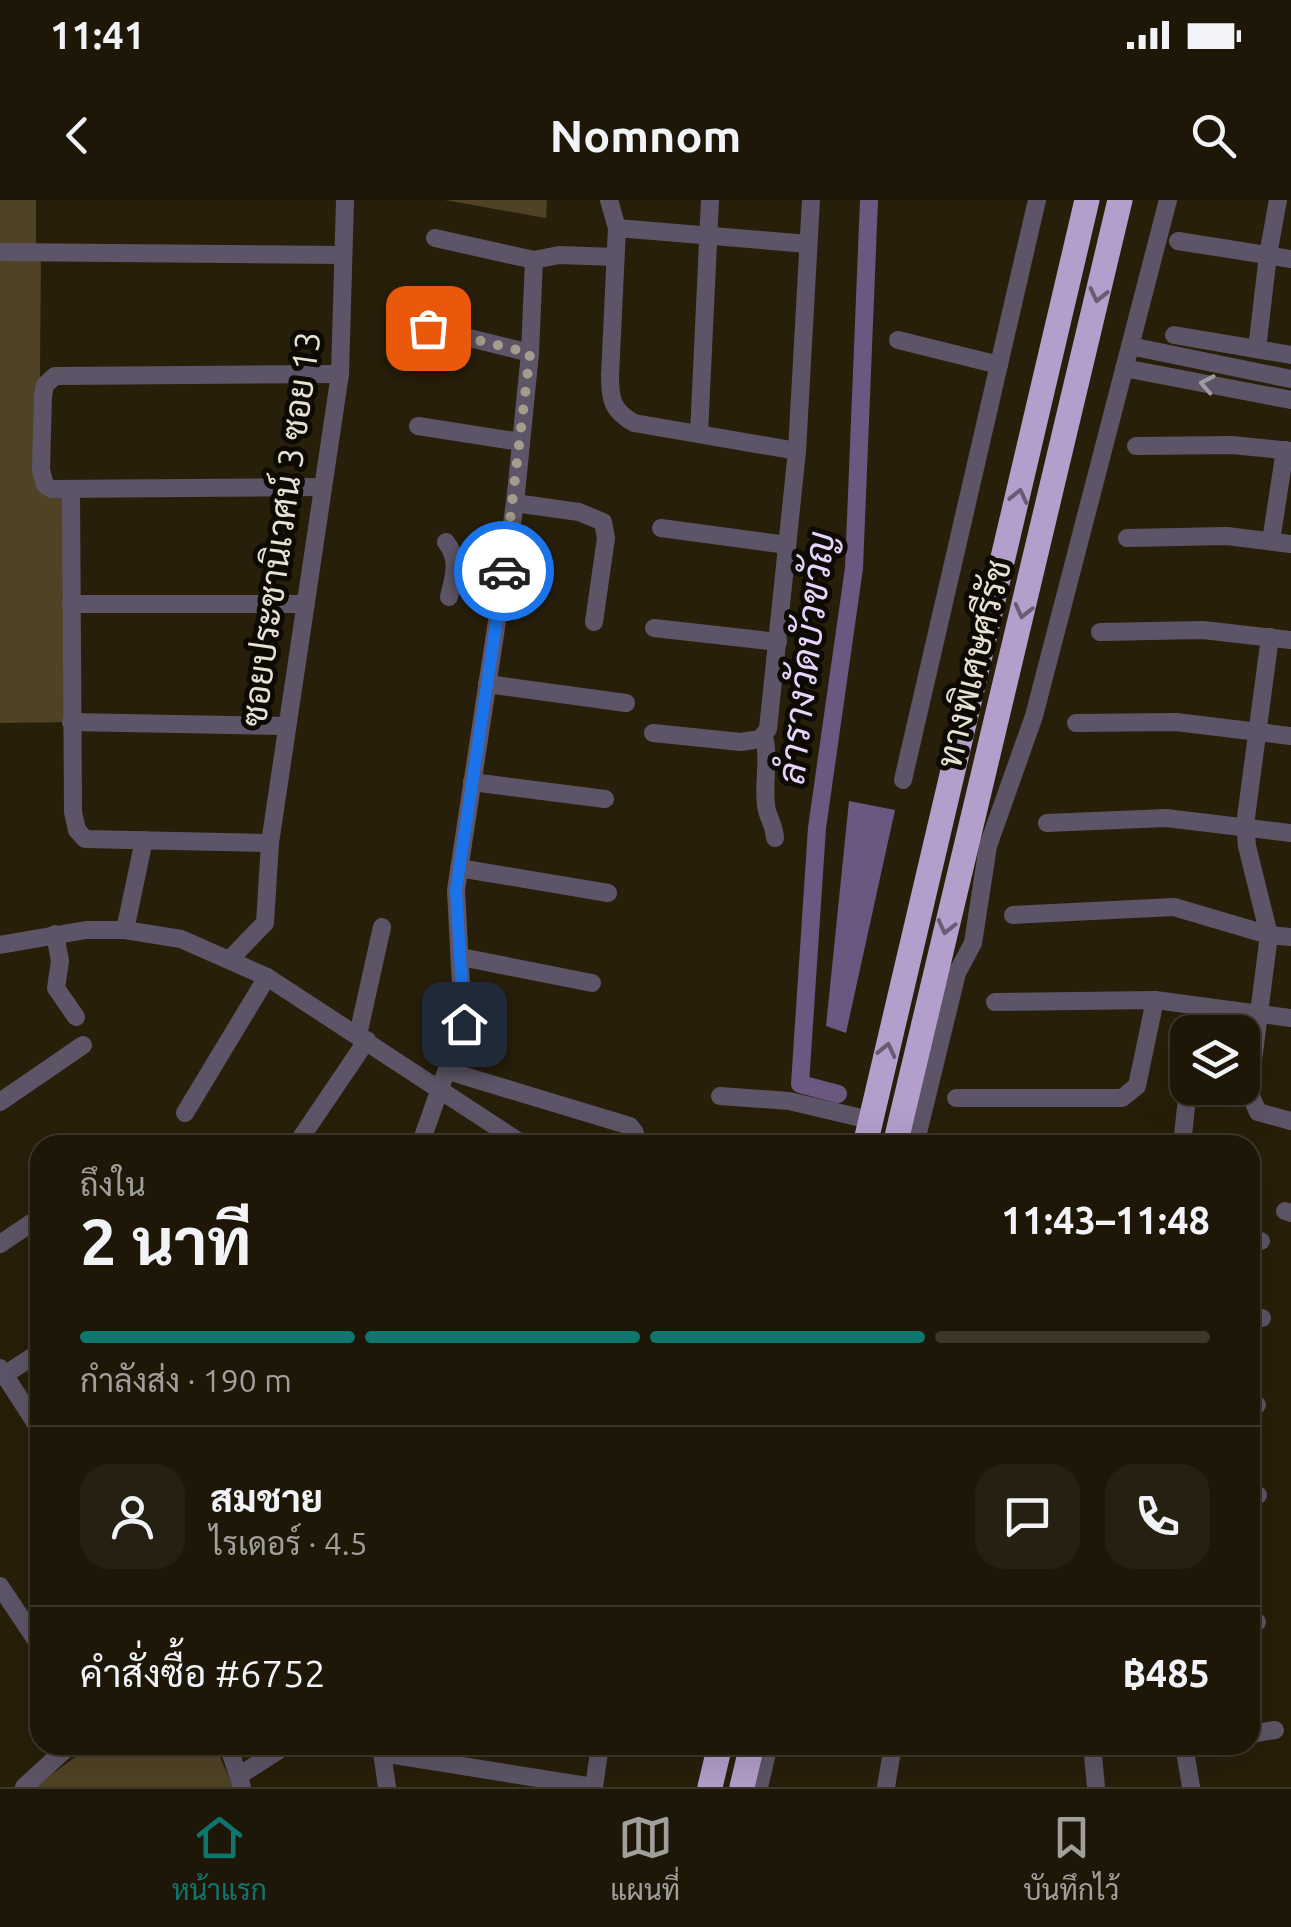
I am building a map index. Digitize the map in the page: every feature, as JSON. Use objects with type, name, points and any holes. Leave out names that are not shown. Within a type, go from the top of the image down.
[{"type":"highway","name":"ทางพิเศษศรีรัช","points":[[867,1135],[1087,200]]},
{"type":"highway","name":"ทางพิเศษศรีรัช","points":[[897,1135],[1120,200]]},
{"type":"highway","points":[[710,1787],[718,1755]]},
{"type":"highway","points":[[742,1787],[750,1755]]},
{"type":"street","name":"ซอยประชานิเวศน์ 3 ซอย 13","points":[[230,960],[265,924],[270,843],[340,374],[344,200]]},
{"type":"street","points":[[608,200],[617,228],[610,376],[610,398],[616,413],[634,423],[796,451]]},
{"type":"street","points":[[699,434],[710,200]]},
{"type":"street","points":[[775,838],[766,805],[764,736],[768,729],[788,544],[811,200]]},
{"type":"street","points":[[903,780],[1037,200]]},
{"type":"street","points":[[918,1135],[958,973],[972,943],[988,846],[1034,716],[1168,200]]},
{"type":"street","points":[[1257,349],[1278,200]]},
{"type":"street","points":[[617,228],[808,244]]},
{"type":"street","points":[[435,238],[534,260],[559,255],[615,257]]},
{"type":"street","points":[[1178,241],[1291,259]]},
{"type":"street","points":[[0,252],[343,255]]},
{"type":"street","points":[[424,1135],[464,1024],[456,905],[459,868],[515,503],[530,353],[534,260]]},
{"type":"street","points":[[428,328],[530,353]]},
{"type":"street","points":[[1174,335],[1291,354]]},
{"type":"street","points":[[898,340],[999,365]]},
{"type":"street","points":[[1130,346],[1291,380]]},
{"type":"street","points":[[1124,368],[1291,400]]},
{"type":"street","points":[[323,487],[52,489],[45,485],[41,470],[45,385],[55,376],[340,374]]},
{"type":"street","points":[[418,426],[521,442]]},
{"type":"street","points":[[1136,446],[1232,445],[1288,450],[1271,540]]},
{"type":"street","points":[[71,489],[76,830],[85,839],[270,843]]},
{"type":"street","points":[[515,503],[579,512],[603,522],[606,538],[594,622]]},
{"type":"street","points":[[661,528],[788,544]]},
{"type":"street","points":[[1127,538],[1227,536],[1291,544]]},
{"type":"street","points":[[446,542],[456,562],[449,597]]},
{"type":"street","points":[[456,562],[505,566]]},
{"type":"street","points":[[72,604],[306,604]]},
{"type":"street","points":[[654,628],[778,642]]},
{"type":"street","points":[[1100,632],[1204,630],[1291,640]]},
{"type":"street","points":[[1270,637],[1246,826],[1247,846],[1269,935],[1248,1092],[1258,1112],[1291,1120]]},
{"type":"street","points":[[487,684],[626,703]]},
{"type":"street","points":[[72,722],[287,726]]},
{"type":"street","points":[[1076,722],[1176,722],[1291,736]]},
{"type":"street","points":[[653,733],[741,742],[764,736]]},
{"type":"street","points":[[472,782],[605,799]]},
{"type":"street","points":[[1048,823],[1152,818],[1291,834]]},
{"type":"street","points":[[125,930],[144,840]]},
{"type":"street","points":[[459,868],[608,893]]},
{"type":"street","points":[[1013,915],[1174,907],[1269,935],[1291,937]]},
{"type":"street","points":[[302,1135],[363,1037],[382,928]]},
{"type":"street","points":[[0,945],[55,934],[125,930],[181,939],[267,977],[508,1135]]},
{"type":"street","points":[[55,934],[60,960],[56,988],[76,1017]]},
{"type":"street","points":[[461,957],[592,983]]},
{"type":"street","points":[[186,1113],[267,977]]},
{"type":"street","points":[[956,1098],[1122,1098],[1137,1086],[1154,1000]]},
{"type":"street","points":[[995,1002],[1154,1000],[1291,1018]]},
{"type":"street","points":[[0,1102],[83,1045]]},
{"type":"street","points":[[448,1071],[630,1126],[635,1135]]},
{"type":"street","points":[[720,1096],[790,1102],[857,1118]]},
{"type":"street","points":[[1183,1135],[1186,1105]]},
{"type":"street","points":[[0,1244],[30,1224]]},
{"type":"street","points":[[30,1357],[2,1372],[30,1415]]},
{"type":"street","points":[[0,1586],[30,1631]]},
{"type":"street","points":[[1260,1732],[1275,1730]]},
{"type":"street","points":[[24,1787],[59,1755]]},
{"type":"street","points":[[232,1755],[241,1781],[274,1755]]},
{"type":"street","points":[[381,1755],[387,1787]]},
{"type":"street","points":[[414,1755],[593,1787],[598,1755]]},
{"type":"street","points":[[759,1787],[767,1755]]},
{"type":"street","points":[[886,1787],[891,1755]]},
{"type":"street","points":[[1093,1755],[1096,1787]]},
{"type":"street","points":[[1186,1755],[1191,1787]]},
{"type":"shaded area","points":[[0,200],[36,200],[36,248],[0,248]]},
{"type":"shaded area","points":[[445,200],[547,200],[546,218],[545,218]]},
{"type":"shaded area","points":[[0,254],[41,254],[39,487],[74,487],[71,722],[0,723]]},
{"type":"shaded area","points":[[849,801],[895,810],[846,1033],[826,1026]]},
{"type":"shaded area","points":[[78,1755],[219,1755],[233,1787],[34,1787]]},
{"type":"waterway","name":"ลำรางวัดบัวขวัญ","points":[[838,1094],[800,1084],[817,828],[854,568],[869,200]]},
{"type":"way so far","points":[[428,328],[530,353],[504,571]]},
{"type":"route","points":[[464,1024],[456,890],[504,571]]}]
